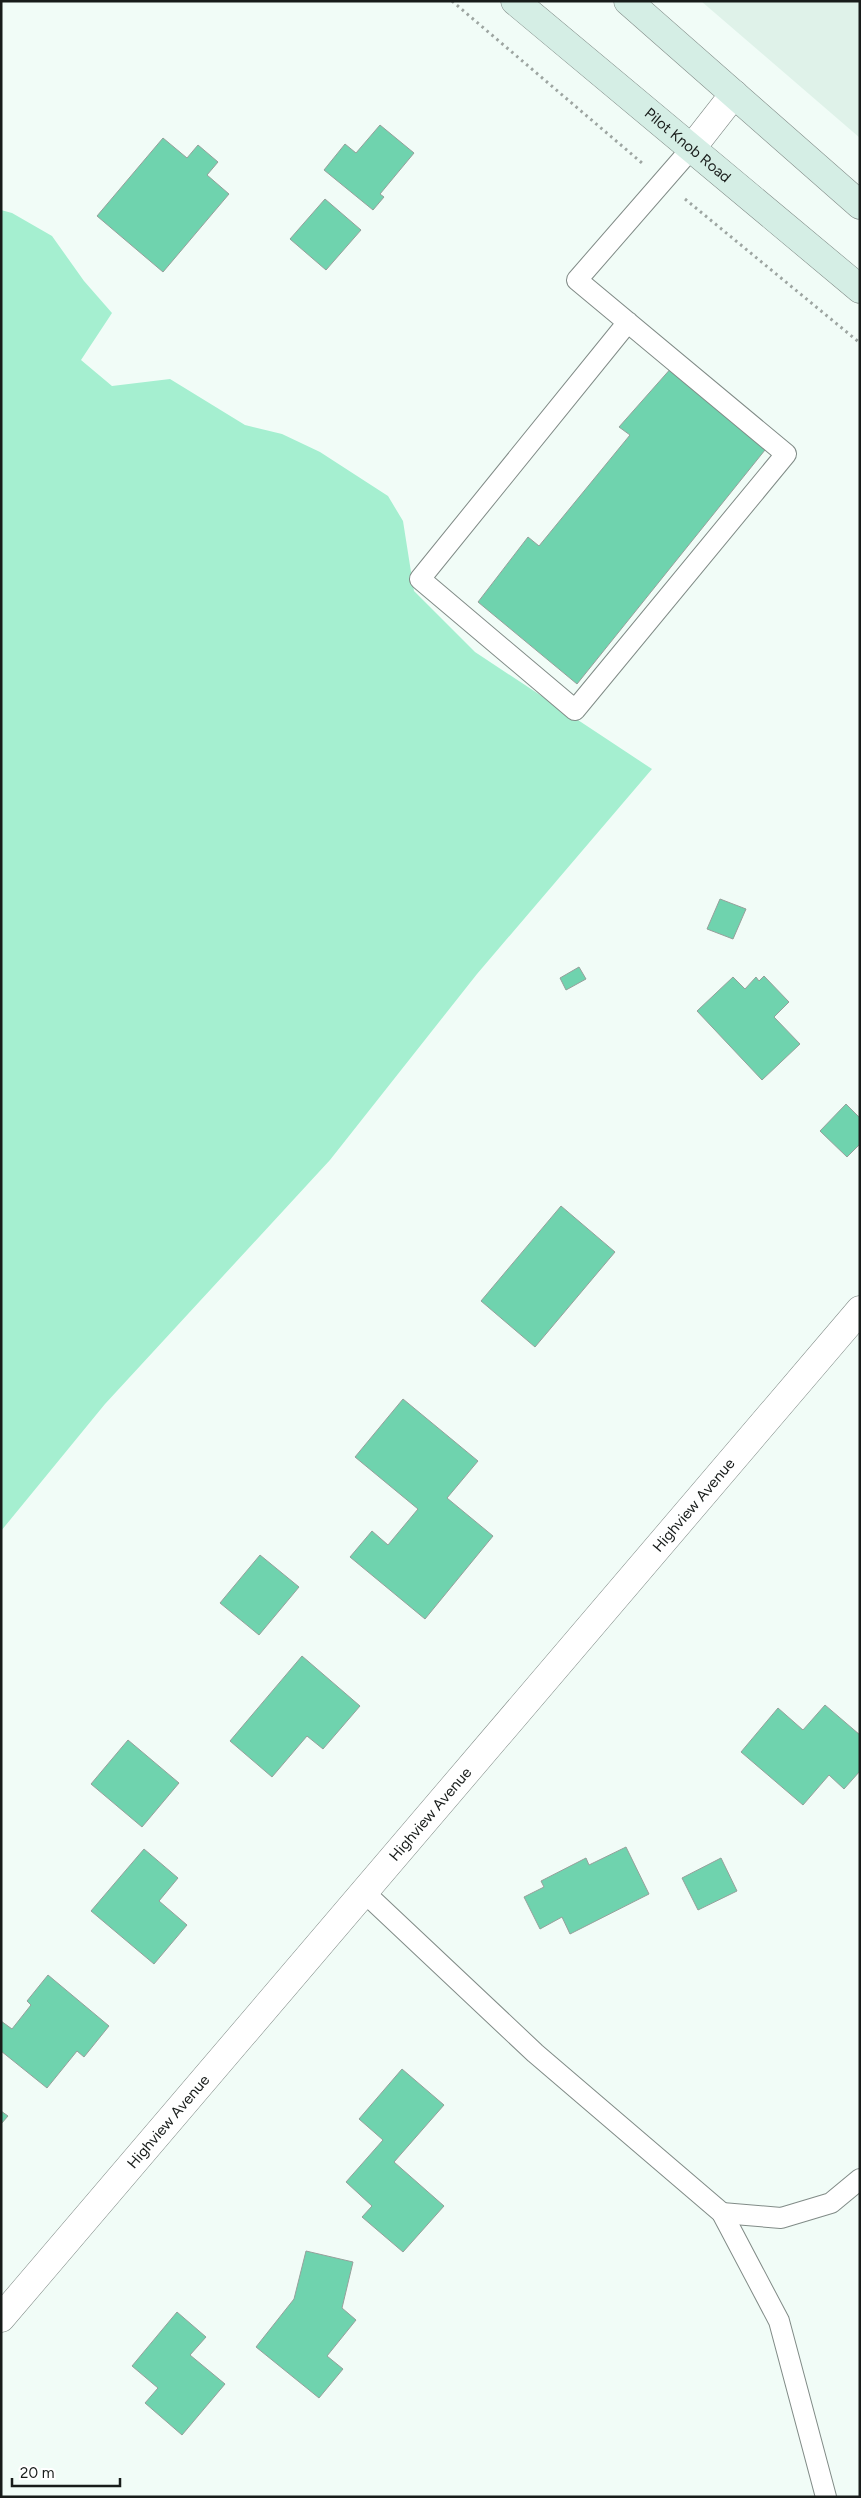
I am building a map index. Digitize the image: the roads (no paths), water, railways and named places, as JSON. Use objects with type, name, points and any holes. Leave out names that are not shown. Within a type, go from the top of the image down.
[{"type":"main road","name":"Pilot Knob Road","points":[[515,1],[860,289]]},
{"type":"main road","points":[[628,1],[860,205]]},
{"type":"street","points":[[691,149],[734,94]]},
{"type":"street","name":"Highview Avenue","points":[[1,2318],[860,1310]]},
{"type":"lane","points":[[628,322],[420,579],[575,710],[786,454],[628,322],[577,280],[691,149]]},
{"type":"lane","points":[[364,1892],[535,2053],[722,2213],[779,2321],[826,2497]]},
{"type":"lane","points":[[722,2213],[781,2218],[831,2203],[860,2179]]}]
